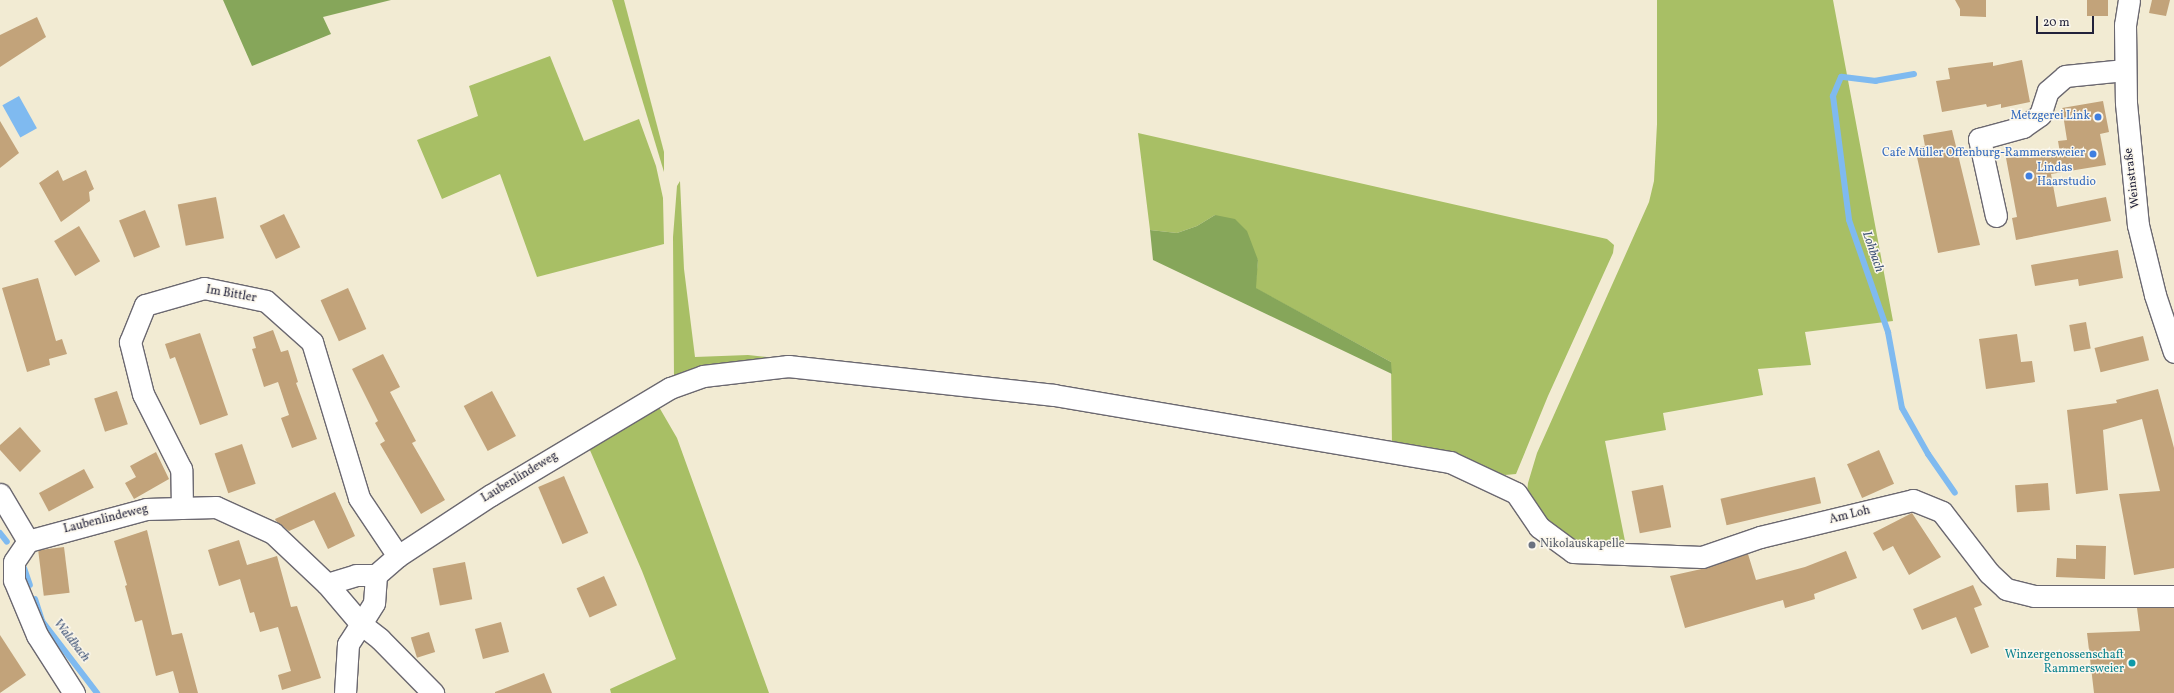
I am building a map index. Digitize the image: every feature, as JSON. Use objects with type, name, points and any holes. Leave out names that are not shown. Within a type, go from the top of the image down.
[{"type":"street","name":"Weinstraße","points":[[2129,0],[2125,25],[2125,70],[2129,154],[2138,225],[2155,296],[2174,352]]},
{"type":"street","points":[[1996,216],[1979,139],[2023,127],[2040,115],[2048,91],[2065,76],[2125,70]]},
{"type":"street","name":"Im Bittler","points":[[182,508],[181,469],[143,394],[130,342],[145,305],[204,288],[266,302],[312,342],[358,498],[398,556]]},
{"type":"street","name":"Laubenlindeweg","points":[[376,575],[398,556],[491,495],[670,388],[703,376],[788,366],[1054,395],[1450,462],[1516,494]]},
{"type":"street","points":[[0,494],[28,540],[14,562],[16,585],[36,635],[74,693]]},
{"type":"street","name":"Am Loh","points":[[1516,494],[1539,527],[1573,552],[1650,556],[1702,556],[1760,537],[1913,500],[1942,512],[1989,573],[2006,589],[2034,596],[2174,596]]},
{"type":"street","name":"Laubenlindeweg","points":[[28,540],[146,509],[216,507],[273,533],[327,584],[360,624],[380,639],[433,693]]},
{"type":"street","points":[[327,584],[356,575],[376,575],[374,603],[348,644],[345,693]]},
{"type":"green space","points":[[223,0],[391,0],[323,17],[331,34],[252,66]]},
{"type":"green space","points":[[612,0],[624,0],[664,152],[664,172]]},
{"type":"green space","points":[[1657,0],[1833,0],[1893,321],[1805,332],[1811,365],[1758,369],[1763,395],[1663,413],[1666,430],[1605,441],[1625,541],[1591,545],[1564,540],[1526,503],[1528,483],[1537,453],[1649,202],[1654,181],[1657,124]]},
{"type":"green space","points":[[550,56],[584,141],[639,119],[656,166],[663,198],[664,244],[537,277],[500,174],[442,199],[417,140],[478,116],[469,86]]},
{"type":"green space","points":[[1138,133],[1607,239],[1614,245],[1613,253],[1548,396],[1516,474],[1505,475],[1449,456],[1392,448],[1391,362],[1255,288],[1258,260],[1215,215],[1197,226],[1177,233],[1150,230]]},
{"type":"green space","points":[[680,181],[684,269],[695,357],[748,355],[834,364],[674,378],[673,237],[677,186]]},
{"type":"green space","points":[[1215,215],[1235,219],[1247,231],[1258,260],[1256,288],[1391,362],[1392,374],[1153,260],[1150,230],[1177,233],[1197,226]]},
{"type":"green space","points":[[659,407],[677,438],[769,693],[611,693],[610,689],[676,659],[642,571],[589,448],[607,435]]},
{"type":"water","points":[[19,96],[37,128],[20,138],[2,105]]},
{"type":"building","points":[[1955,0],[1986,0],[1986,17],[1960,16],[1960,9]]},
{"type":"building","points":[[2087,0],[2108,0],[2108,16],[2087,16]]},
{"type":"building","points":[[2152,0],[2170,0],[2166,16],[2149,13]]},
{"type":"building","points":[[37,17],[46,37],[0,67],[0,35]]},
{"type":"building","points":[[2022,60],[2030,102],[2001,108],[2001,104],[1987,107],[1986,104],[1942,112],[1936,81],[1950,79],[1948,68],[1993,62],[1993,66]]},
{"type":"building","points":[[2103,101],[2109,132],[2100,134],[2106,165],[2051,174],[2057,207],[2106,197],[2111,221],[2016,240],[2012,218],[2017,217],[2006,158],[2028,155],[2029,158],[2060,153],[2058,141],[2067,140],[2062,108]]},
{"type":"building","points":[[0,121],[19,153],[0,168]]},
{"type":"building","points":[[1952,130],[1980,245],[1938,253],[1915,148],[1925,146],[1923,135]]},
{"type":"building","points":[[58,170],[63,181],[86,170],[94,189],[89,192],[90,201],[61,222],[39,183]]},
{"type":"building","points":[[216,197],[224,238],[186,246],[178,204]]},
{"type":"building","points":[[145,210],[160,247],[134,258],[119,220]]},
{"type":"building","points":[[284,214],[300,247],[276,259],[260,226]]},
{"type":"building","points":[[79,226],[100,261],[75,276],[54,241]]},
{"type":"building","points":[[2118,250],[2123,278],[2079,286],[2078,279],[2035,286],[2031,265]]},
{"type":"building","points":[[38,278],[56,341],[62,339],[67,354],[49,359],[50,365],[27,372],[2,288]]},
{"type":"building","points":[[348,288],[366,329],[339,341],[321,300]]},
{"type":"building","points":[[2086,322],[2091,349],[2074,352],[2069,325]]},
{"type":"building","points":[[273,330],[281,352],[288,350],[298,382],[296,383],[317,439],[292,448],[281,418],[289,415],[278,382],[264,387],[252,349],[256,348],[253,337]]},
{"type":"building","points":[[200,333],[228,415],[200,425],[175,357],[170,359],[165,344]]},
{"type":"building","points":[[2017,334],[2021,362],[2032,361],[2035,382],[1986,389],[1979,339]]},
{"type":"building","points":[[2143,336],[2149,360],[2101,372],[2094,348]]},
{"type":"building","points":[[383,354],[400,387],[390,392],[416,441],[412,443],[445,500],[421,514],[380,444],[385,441],[375,423],[378,421],[352,369]]},
{"type":"building","points":[[2158,389],[2174,448],[2174,568],[2134,575],[2119,494],[2160,491],[2142,419],[2103,430],[2108,490],[2076,494],[2067,410],[2117,403],[2116,400]]},
{"type":"building","points":[[117,391],[128,424],[105,432],[94,398]]},
{"type":"building","points":[[492,391],[516,436],[488,451],[464,406]]},
{"type":"building","points":[[20,427],[41,451],[20,472],[0,450],[0,445]]},
{"type":"building","points":[[242,444],[256,484],[228,493],[215,453]]},
{"type":"building","points":[[1879,450],[1894,484],[1862,498],[1847,464]]},
{"type":"building","points":[[156,452],[169,479],[134,499],[125,483],[136,477],[130,466]]},
{"type":"building","points":[[84,469],[94,488],[49,511],[39,493]]},
{"type":"building","points":[[564,476],[588,533],[562,544],[538,487]]},
{"type":"building","points":[[1815,477],[1821,503],[1727,525],[1720,499]]},
{"type":"building","points":[[2048,483],[2050,510],[2017,512],[2015,485]]},
{"type":"building","points":[[1663,485],[1671,527],[1640,533],[1632,491]]},
{"type":"building","points":[[335,492],[355,536],[328,549],[314,520],[289,531],[275,519]]},
{"type":"building","points":[[1912,513],[1941,557],[1909,575],[1893,546],[1883,551],[1873,533]]},
{"type":"building","points":[[147,530],[172,635],[182,633],[198,693],[179,693],[173,671],[156,676],[142,620],[135,622],[125,586],[127,585],[114,541]]},
{"type":"building","points":[[239,540],[247,565],[277,556],[291,607],[297,606],[321,678],[282,690],[278,675],[291,671],[278,627],[260,632],[254,612],[250,613],[240,579],[219,586],[208,550]]},
{"type":"building","points":[[2076,545],[2106,546],[2105,579],[2056,577],[2057,558],[2076,559]]},
{"type":"building","points":[[64,547],[70,593],[44,596],[38,550]]},
{"type":"building","points":[[1846,551],[1857,578],[1814,594],[1815,599],[1785,608],[1783,600],[1685,628],[1670,576],[1706,568],[1748,554],[1756,580],[1805,567]]},
{"type":"building","points":[[465,562],[472,599],[440,606],[433,568]]},
{"type":"building","points":[[604,576],[617,605],[590,617],[577,588]]},
{"type":"building","points":[[1973,585],[1982,605],[1974,608],[1989,647],[1971,654],[1956,617],[1922,630],[1913,609]]},
{"type":"building","name":"Winzergenossenschaft Rammersweier","points":[[2137,608],[2174,608],[2174,693],[2094,693],[2087,633],[2140,631]]},
{"type":"building","points":[[501,622],[509,652],[483,659],[475,629]]},
{"type":"building","points":[[429,632],[435,652],[417,658],[411,638]]},
{"type":"building","points":[[0,635],[26,675],[0,693]]},
{"type":"building","points":[[544,673],[552,693],[495,693],[495,692]]},
{"type":"waterway","name":"Lohbach","points":[[1914,74],[1876,81],[1841,77],[1833,96],[1849,220],[1888,332],[1902,408],[1928,454],[1955,493]]},
{"type":"waterway","name":"Waldbach","points":[[0,533],[7,542]]},
{"type":"waterway","name":"Waldbach","points":[[24,568],[30,585]]},
{"type":"waterway","name":"Waldbach","points":[[35,599],[42,621],[97,693]]},
{"type":"place","name":"Metzgerei Link","points":[[2098,117]]},
{"type":"place","name":"Cafe Müller Offenburg-Rammersweier","points":[[2093,154]]},
{"type":"place","name":"Lindas Haarstudio","points":[[2029,176]]},
{"type":"place","name":"Nikolauskapelle","points":[[1532,545]]},
{"type":"place","name":"Winzergenossenschaft Rammersweier","points":[[2132,663]]}]
